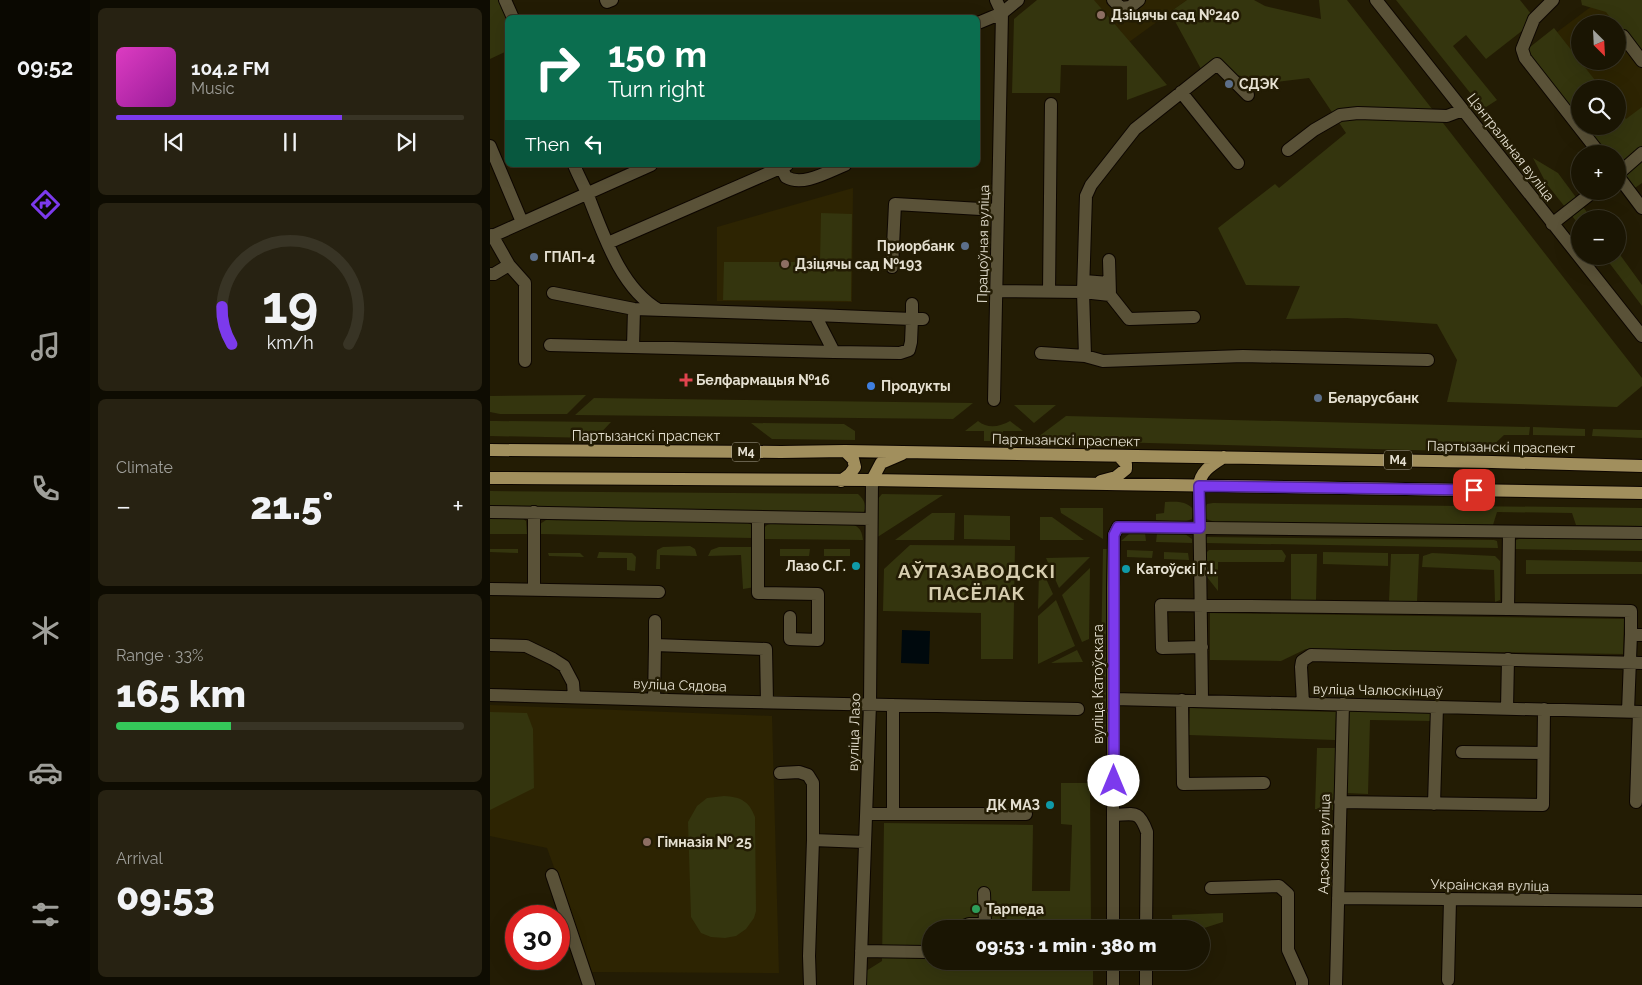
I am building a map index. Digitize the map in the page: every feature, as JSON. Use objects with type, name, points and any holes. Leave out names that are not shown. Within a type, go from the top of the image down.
[{"type":"main road","name":"Партызанскі праспект","points":[[490,450],[844,451],[1642,466]]},
{"type":"main road","points":[[841,481],[855,467],[853,460],[844,451]]},
{"type":"main road","points":[[872,480],[881,463],[906,452]]},
{"type":"main road","points":[[1089,484],[1121,474],[1126,469],[1126,464],[1119,456]]},
{"type":"main road","points":[[1199,486],[1203,474],[1210,466],[1224,457]]},
{"type":"main road","name":"М4","points":[[490,478],[872,480],[1642,493]]},
{"type":"street","points":[[505,0],[512,15]]},
{"type":"street","points":[[606,0],[607,2],[612,0]]},
{"type":"street","name":"Працоўная вуліца","points":[[994,400],[1002,13],[996,0]]},
{"type":"street","points":[[980,22],[1002,13],[1018,0]]},
{"type":"street","points":[[1113,0],[1121,8],[1130,7],[1139,0]]},
{"type":"street","name":"Цэнтральная вуліца","points":[[1376,0],[1642,336]]},
{"type":"street","points":[[1553,0],[1534,19],[1522,49],[1525,58],[1593,145]]},
{"type":"street","points":[[1626,40],[1642,61]]},
{"type":"street","points":[[1085,356],[1086,196],[1091,186],[1135,129],[1217,64],[1248,95]]},
{"type":"street","points":[[1181,92],[1238,163]]},
{"type":"street","points":[[1049,292],[1051,104]]},
{"type":"street","points":[[1288,150],[1314,130],[1340,115],[1358,113],[1447,116],[1463,110]]},
{"type":"street","points":[[490,146],[522,222]]},
{"type":"street","points":[[1626,168],[1642,153]]},
{"type":"street","points":[[575,167],[590,204],[627,280],[649,304],[659,310]]},
{"type":"street","points":[[525,361],[525,283],[509,265],[491,236],[646,167]]},
{"type":"street","points":[[608,242],[781,167]]},
{"type":"street","points":[[783,167],[786,177],[796,181],[809,179],[841,167]]},
{"type":"street","points":[[1626,186],[1642,208]]},
{"type":"street","points":[[1552,224],[1583,200]]},
{"type":"street","points":[[892,267],[895,204],[998,210]]},
{"type":"street","points":[[1109,260],[1109,289],[1129,319],[1194,317]]},
{"type":"street","points":[[490,274],[494,274],[509,265]]},
{"type":"street","points":[[997,291],[1049,292],[1084,287],[1109,289]]},
{"type":"street","points":[[553,293],[634,309],[918,319]]},
{"type":"street","points":[[550,345],[900,353],[908,350],[918,319],[912,304]]},
{"type":"street","points":[[633,347],[634,309]]},
{"type":"street","points":[[815,315],[834,352]]},
{"type":"street","points":[[1041,353],[1085,356],[1103,361],[1243,356],[1428,360]]},
{"type":"street","name":"вуліца Лазо","points":[[860,985],[870,704],[872,480]]},
{"type":"street","points":[[1199,486],[1202,699]]},
{"type":"street","points":[[490,512],[871,519]]},
{"type":"street","points":[[534,512],[534,590]]},
{"type":"street","points":[[758,517],[758,593],[818,594],[818,640],[790,639],[790,617]]},
{"type":"street","name":"вуліца Катоўскага","points":[[1114,920],[1114,535],[1118,527],[1123,526],[1200,528]]},
{"type":"street","points":[[1200,528],[1642,533]]},
{"type":"street","points":[[1508,609],[1509,532]]},
{"type":"street","points":[[490,589],[658,592]]},
{"type":"street","points":[[1202,648],[1162,648],[1161,605],[1201,604],[1631,611],[1636,634],[1636,802]]},
{"type":"street","points":[[654,700],[655,621]]},
{"type":"street","points":[[655,644],[766,649],[766,702]]},
{"type":"street","points":[[490,645],[526,646],[553,658],[564,666],[573,682],[574,697]]},
{"type":"street","points":[[1303,703],[1301,667],[1302,662],[1311,654],[1636,662]]},
{"type":"street","points":[[1507,708],[1508,659]]},
{"type":"street","name":"вуліца Сядова","points":[[490,694],[654,700],[1078,709]]},
{"type":"street","name":"вуліца Чалюскінцаў","points":[[1114,699],[1636,712]]},
{"type":"street","points":[[1182,700],[1183,784],[1264,783]]},
{"type":"street","name":"Адэская вуліца","points":[[1336,985],[1343,704]]},
{"type":"street","points":[[893,705],[893,814]]},
{"type":"street","points":[[1434,804],[1437,707]]},
{"type":"street","points":[[1340,802],[1543,805],[1544,709]]},
{"type":"street","points":[[1462,752],[1543,753]]},
{"type":"street","points":[[780,773],[799,772],[808,775],[813,783],[814,840],[809,956],[810,985]]},
{"type":"street","points":[[866,814],[1026,814]]},
{"type":"street","points":[[1114,815],[1134,814],[1142,819],[1147,832],[1146,920]]},
{"type":"street","points":[[814,840],[865,842]]},
{"type":"street","points":[[552,875],[589,985]]},
{"type":"street","points":[[1211,888],[1280,886],[1288,894],[1288,950],[1302,985]]},
{"type":"street","points":[[984,893],[984,920]]},
{"type":"street","name":"Украінская вуліца","points":[[1338,898],[1642,901]]},
{"type":"street","points":[[1448,980],[1450,900]]},
{"type":"street","points":[[861,951],[922,952]]},
{"type":"street","points":[[1113,970],[1113,985]]},
{"type":"street","points":[[1146,970],[1146,985]]},
{"type":"shaded area","points":[[490,0],[501,0],[507,15],[505,15],[505,52],[490,59]]},
{"type":"shaded area","points":[[1037,0],[1094,0],[1167,85],[1127,100],[1127,66],[1061,65],[1060,93],[1012,93],[1014,19]]},
{"type":"shaded area","points":[[1054,0],[1187,0],[1103,61]]},
{"type":"shaded area","points":[[1187,0],[1254,0],[1265,6],[1321,19],[1319,0],[1347,0],[1642,378],[1642,386],[1617,407],[1447,402],[1457,360],[1437,324],[1347,318],[1286,319],[1300,286],[1246,285],[1218,228],[1275,184],[1279,188],[1346,133],[1309,78],[1276,82],[1201,69],[1170,12]]},
{"type":"shaded area","points":[[1396,0],[1520,0],[1536,20],[1486,59],[1466,35],[1453,46],[1497,100],[1483,109]]},
{"type":"shaded area","points":[[1581,0],[1642,0],[1642,61],[1626,39],[1626,15],[1608,15],[1606,12],[1582,5]]},
{"type":"shaded area","points":[[1600,0],[1642,4],[1642,132],[1626,127],[1626,80],[1583,80],[1575,70],[1626,70],[1626,15],[1580,15]]},
{"type":"shaded area","points":[[1571,22],[1571,65],[1549,38]]},
{"type":"shaded area","points":[[1554,28],[1571,50],[1571,70],[1587,70],[1595,80],[1571,80],[1571,110],[1525,51]]},
{"type":"shaded area","points":[[1642,107],[1642,183],[1632,190],[1626,182],[1626,145],[1597,145],[1590,135],[1626,135],[1626,119]]},
{"type":"shaded area","points":[[1533,158],[1558,173],[1571,191],[1571,200],[1578,200],[1585,210],[1571,210],[1571,215],[1546,183]]},
{"type":"shaded area","name":"Дзіцячы сад №193","points":[[853,188],[852,302],[717,301],[717,227]]},
{"type":"shaded area","points":[[821,213],[852,214],[851,301],[723,300],[724,262],[820,262]]},
{"type":"shaded area","points":[[1626,263],[1642,285],[1642,306],[1611,265],[1626,265]]},
{"type":"shaded area","points":[[586,395],[567,414],[500,414],[490,412],[490,396]]},
{"type":"shaded area","points":[[594,398],[973,403],[953,419],[575,415]]},
{"type":"shaded area","points":[[1014,405],[1056,405],[1034,423]]},
{"type":"shaded area","points":[[1066,416],[1530,427],[1529,435],[1504,435],[1486,452],[1034,440]]},
{"type":"shaded area","points":[[490,421],[611,422],[596,438],[490,436]]},
{"type":"shaded area","points":[[978,421],[982,424],[994,426],[1010,421],[1023,431],[1003,431],[1003,441],[984,441],[984,431],[965,431]]},
{"type":"shaded area","points":[[751,423],[844,424],[855,431],[855,440],[772,439]]},
{"type":"shaded area","points":[[1533,427],[1585,429],[1585,436],[1533,435]]},
{"type":"shaded area","points":[[1593,429],[1642,430],[1642,438],[1592,436]]},
{"type":"shaded area","points":[[490,491],[858,494],[864,501],[865,507],[862,515],[490,508]]},
{"type":"shaded area","points":[[882,494],[943,495],[876,538],[876,501]]},
{"type":"shaded area","points":[[1165,502],[1187,504],[1193,509],[1192,519],[1184,522],[1156,520],[1156,514],[1164,513]]},
{"type":"shaded area","points":[[1207,504],[1642,508],[1642,526],[1576,525],[1572,513],[1497,512],[1493,525],[1215,522],[1206,519],[1204,510]]},
{"type":"shaded area","points":[[1060,508],[1103,508],[1103,539],[1061,513]]},
{"type":"shaded area","points":[[932,513],[955,513],[954,540],[895,540]]},
{"type":"shaded area","points":[[964,515],[1010,516],[1010,540],[964,539]]},
{"type":"shaded area","points":[[1040,517],[1052,517],[1084,540],[1040,540]]},
{"type":"shaded area","points":[[490,518],[522,518],[526,521],[527,534],[490,534]]},
{"type":"shaded area","points":[[546,520],[746,522],[752,525],[752,538],[540,534],[540,524]]},
{"type":"shaded area","points":[[770,524],[854,525],[861,531],[863,540],[764,539],[765,528]]},
{"type":"shaded area","points":[[1145,533],[1146,541],[1121,541],[1129,534]]},
{"type":"shaded area","points":[[1157,534],[1185,534],[1192,539],[1192,543],[1156,542]]},
{"type":"shaded area","points":[[1207,537],[1494,540],[1497,541],[1498,548],[1205,543]]},
{"type":"shaded area","points":[[1519,539],[1642,539],[1642,551],[1512,549],[1513,541]]},
{"type":"shaded area","points":[[910,545],[1015,546],[1013,659],[981,659],[981,613],[883,611],[884,569]]},
{"type":"shaded area","points":[[690,546],[695,549],[697,556],[660,555],[660,569],[656,569],[657,550],[663,547]]},
{"type":"shaded area","points":[[719,547],[755,547],[755,587],[743,589],[741,555],[708,556],[711,550]]},
{"type":"shaded area","points":[[490,549],[518,549],[518,553],[490,552]]},
{"type":"shaded area","points":[[780,549],[810,549],[809,556],[780,556]]},
{"type":"shaded area","points":[[824,549],[850,549],[850,556],[824,556]]},
{"type":"shaded area","points":[[1103,549],[1108,549],[1106,708],[1100,708]]},
{"type":"shaded area","points":[[1127,550],[1153,551],[1152,558],[1127,557]]},
{"type":"shaded area","points":[[1209,550],[1282,550],[1286,556],[1284,562],[1218,562],[1218,591],[1207,577],[1205,554]]},
{"type":"shaded area","points":[[599,552],[632,553],[636,557],[635,571],[627,570],[627,558],[597,558]]},
{"type":"shaded area","points":[[1164,552],[1188,553],[1189,560],[1164,559]]},
{"type":"shaded area","points":[[1323,552],[1388,553],[1388,566],[1323,564]]},
{"type":"shaded area","points":[[548,553],[580,553],[584,557],[549,556]]},
{"type":"shaded area","points":[[1432,553],[1495,556],[1500,561],[1500,600],[1495,602],[1494,570],[1422,567],[1423,556]]},
{"type":"shaded area","points":[[1291,554],[1317,554],[1316,600],[1291,600]]},
{"type":"shaded area","points":[[1391,554],[1419,554],[1417,602],[1389,601]]},
{"type":"shaded area","points":[[1090,557],[1059,588],[1046,558]]},
{"type":"shaded area","points":[[1526,560],[1642,562],[1642,574],[1526,574]]},
{"type":"shaded area","points":[[1090,568],[1089,639],[1082,642],[1062,595]]},
{"type":"shaded area","points":[[1039,572],[1043,572],[1053,594],[1038,609]]},
{"type":"shaded area","points":[[1056,600],[1075,646],[1038,664],[1038,616]]},
{"type":"shaded area","points":[[1210,613],[1624,619],[1623,654],[1306,649],[1281,661],[1210,660]]},
{"type":"shaded area","points":[[902,630],[930,631],[929,664],[901,663]]},
{"type":"shaded area","points":[[1077,650],[1083,662],[1051,663]]},
{"type":"shaded area","name":"Гімназія № 25","points":[[490,705],[772,716],[779,973],[592,972],[570,911],[570,905],[568,905],[547,848],[490,836]]},
{"type":"shaded area","points":[[1190,708],[1336,712],[1335,740],[1189,735]]},
{"type":"shaded area","points":[[1348,709],[1432,711],[1432,721],[1370,720],[1368,794],[1346,793]]},
{"type":"shaded area","points":[[490,712],[527,713],[533,729],[534,788],[490,810]]},
{"type":"shaded area","points":[[1100,716],[1106,716],[1105,742],[1099,742]]},
{"type":"shaded area","points":[[1317,748],[1336,748],[1333,810],[1315,809]]},
{"type":"shaded area","name":"Тарпеда","points":[[1061,783],[1090,783],[1091,920],[922,920],[922,970],[1093,970],[1093,985],[866,985],[866,971],[882,961],[884,823],[1033,825],[1032,891],[1070,891],[1072,825],[1061,824]]},
{"type":"shaded area","points":[[735,797],[744,801],[750,807],[755,817],[756,911],[754,918],[746,929],[736,936],[725,938],[711,937],[701,933],[691,917],[688,822],[697,806],[707,798]]},
{"type":"shaded area","points":[[1223,913],[1223,922],[1210,926],[1210,920],[1172,920],[1172,915]]},
{"type":"place","name":"Дзіцячы сад №240","points":[[1101,15]]},
{"type":"place","name":"СДЭК","points":[[1229,84]]},
{"type":"place","name":"Приорбанк","points":[[965,246]]},
{"type":"place","name":"ГПАП-4","points":[[534,257]]},
{"type":"place","name":"Дзіцячы сад №193","points":[[785,264]]},
{"type":"place","name":"Белфармацыя №16","points":[[686,380]]},
{"type":"place","name":"Продукты","points":[[871,386]]},
{"type":"place","name":"Беларусбанк","points":[[1318,398]]},
{"type":"place","name":"Лазо С.Г.","points":[[856,566]]},
{"type":"place","name":"Катоўскі Г.І.","points":[[1126,569]]},
{"type":"place","name":"ДК МАЗ","points":[[1050,805]]},
{"type":"place","name":"Гімназія № 25","points":[[647,842]]},
{"type":"place","name":"Тарпеда","points":[[976,909]]},
{"type":"district","name":"АЎТАЗАВОДСКІ ПАСЁЛАК","points":[[977,582]]},
{"type":"route","points":[[1114,781],[1113,587],[1114,535],[1118,527],[1200,528],[1199,486],[1474,490]]}]
